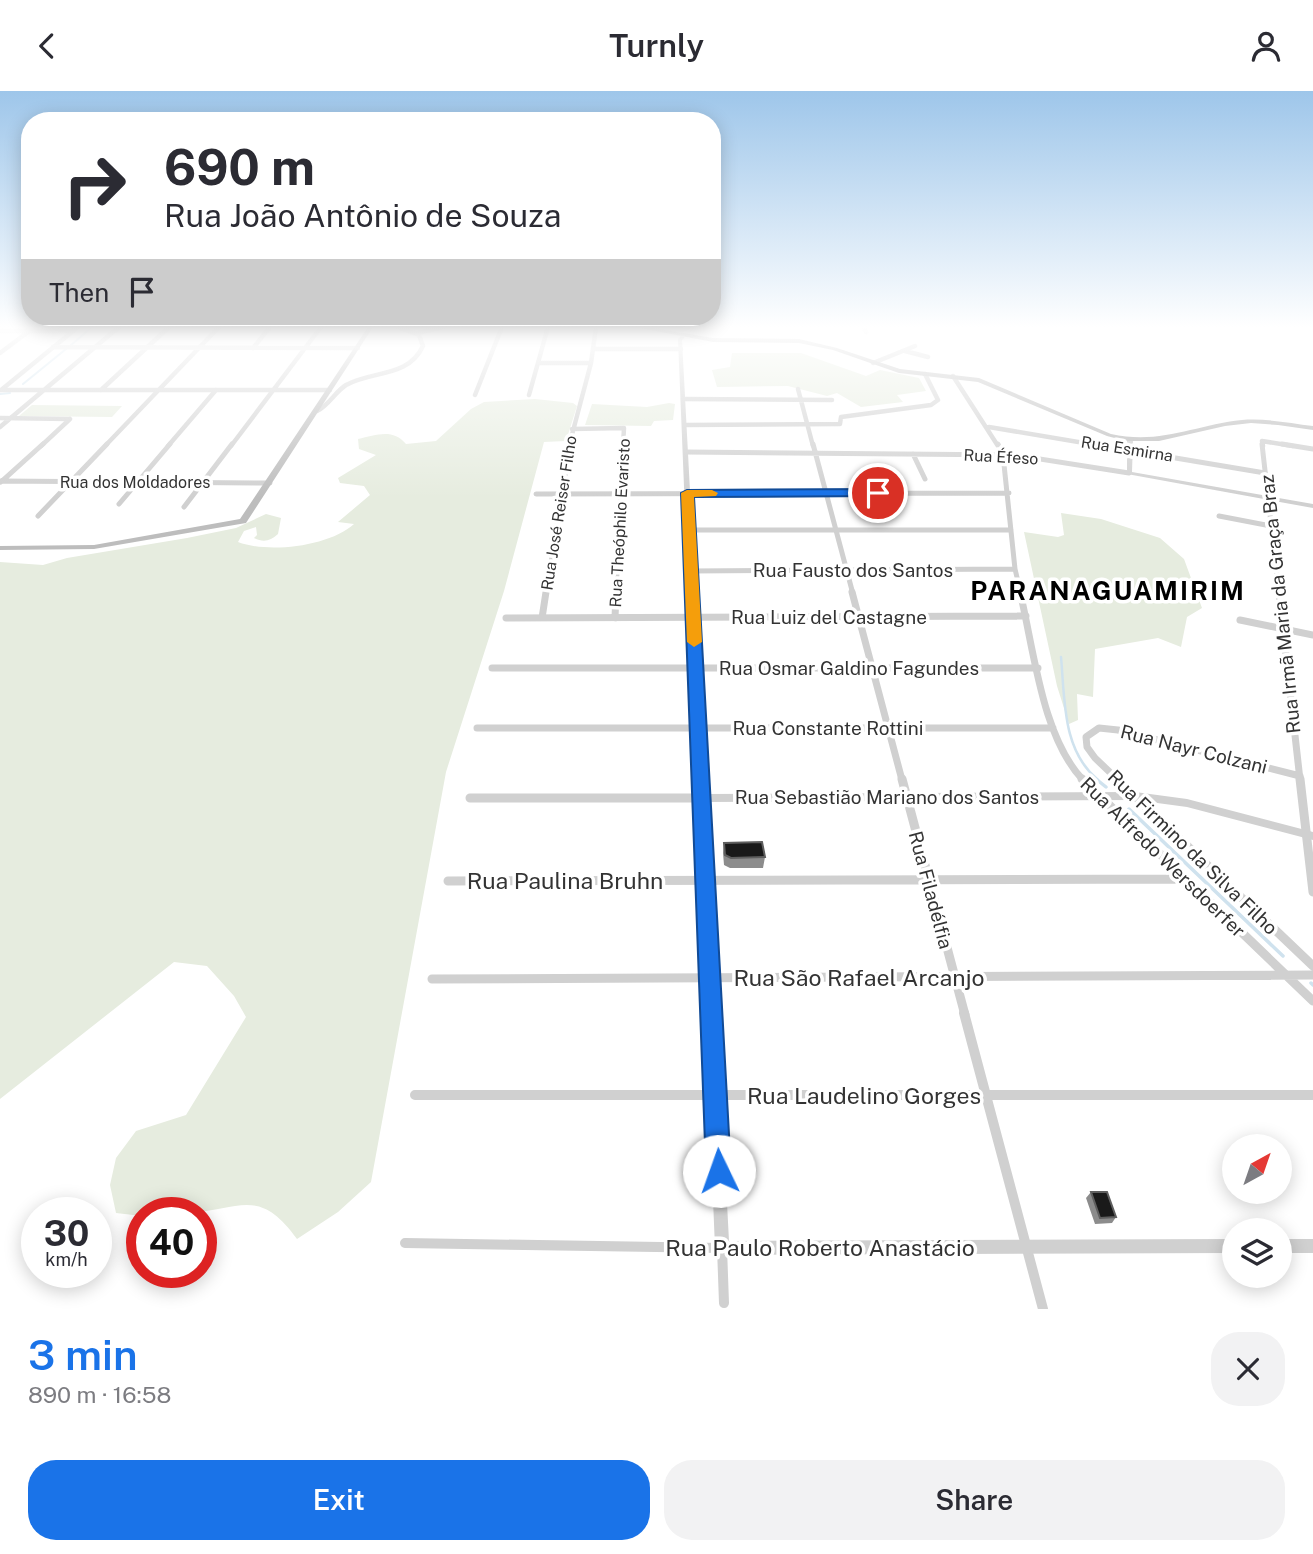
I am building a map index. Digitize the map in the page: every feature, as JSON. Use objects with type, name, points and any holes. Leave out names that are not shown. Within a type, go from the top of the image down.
[{"type":"main road","points":[[0,548],[94,547],[236,524],[247,519],[334,384]]},
{"type":"main road","points":[[991,384],[1102,432],[1130,440],[1162,440],[1186,431],[1242,422],[1313,428]]},
{"type":"street","points":[[0,427],[51,384]]},
{"type":"street","points":[[101,390],[108,384]]},
{"type":"street","points":[[38,516],[165,384]]},
{"type":"street","points":[[184,507],[278,384]]},
{"type":"street","points":[[317,411],[328,407],[351,384]]},
{"type":"street","points":[[475,395],[479,384]]},
{"type":"street","points":[[529,395],[532,384]]},
{"type":"street","name":"Rua José Reiser Filho","points":[[542,618],[572,429],[585,384]]},
{"type":"street","points":[[682,384],[724,1303]]},
{"type":"street","points":[[685,425],[840,423],[841,417],[936,404],[938,400],[930,384]]},
{"type":"street","name":"Rua Alfredo Wersdoerfer","points":[[959,384],[989,426],[1003,455],[1016,569],[1053,728],[1067,763],[1098,796],[1313,1001]]},
{"type":"street","name":"Rua Filadélfia","points":[[798,389],[1043,1309]]},
{"type":"street","points":[[1,390],[330,390]]},
{"type":"street","points":[[119,504],[216,390]]},
{"type":"street","points":[[683,399],[832,400]]},
{"type":"street","points":[[0,418],[70,419],[1,482]]},
{"type":"street","name":"Rua Esmirna","points":[[989,426],[1265,473]]},
{"type":"street","name":"Rua Theóphilo Evaristo","points":[[572,429],[624,428],[615,618]]},
{"type":"street","points":[[1129,473],[1132,450],[1130,440]]},
{"type":"street","name":"Rua Irmã Maria da Graça Braz","points":[[1313,449],[1262,441],[1300,776],[1310,835],[1313,892]]},
{"type":"street","name":"Rua Éfeso","points":[[685,452],[1003,455],[1129,473],[1313,506]]},
{"type":"street","points":[[914,454],[925,479]]},
{"type":"street","name":"Rua dos Moldadores","points":[[1,482],[270,483]]},
{"type":"street","points":[[536,494],[1009,493]]},
{"type":"street","points":[[1219,516],[1271,526]]},
{"type":"street","points":[[689,530],[1011,530]]},
{"type":"street","name":"Rua Fausto dos Santos","points":[[691,571],[1016,569]]},
{"type":"street","name":"Rua Luiz del Castagne","points":[[506,618],[1026,616]]},
{"type":"street","points":[[1240,620],[1313,635]]},
{"type":"street","name":"Rua Osmar Galdino Fagundes","points":[[492,668],[1038,668]]},
{"type":"street","name":"Rua Constante Rottini","points":[[477,729],[1053,728]]},
{"type":"street","name":"Rua Nayr Colzani","points":[[1088,733],[1099,729],[1118,730],[1300,776]]},
{"type":"street","name":"Rua Firmino da Silva Filho","points":[[1088,733],[1086,742],[1090,752],[1313,966]]},
{"type":"street","name":"Rua Sebastião Mariano dos Santos","points":[[470,798],[1135,796],[1187,803],[1310,835]]},
{"type":"street","name":"Rua Paulina Bruhn","points":[[448,881],[1186,879]]},
{"type":"street","name":"Rua São Rafael Arcanjo","points":[[432,979],[1313,975]]},
{"type":"street","name":"Rua Laudelino Gorges","points":[[415,1095],[1313,1095]]},
{"type":"street","name":"Rua Paulo Roberto Anastácio","points":[[405,1243],[722,1248],[1222,1246]]},
{"type":"street","points":[[1292,1246],[1313,1246]]},
{"type":"shaded area","points":[[716,384],[922,384],[926,391],[897,395],[903,402],[861,407],[837,393],[827,396],[788,386],[717,387]]},
{"type":"shaded area","points":[[535,399],[573,403],[577,406],[566,441],[544,442],[504,591],[446,772],[371,1182],[338,1212],[297,1239],[284,1223],[261,1207],[249,1205],[217,1209],[217,1197],[126,1197],[126,1214],[116,1213],[110,1185],[116,1158],[136,1131],[186,1115],[246,1017],[234,996],[207,966],[174,962],[0,1099],[0,562],[43,565],[67,558],[236,528],[266,514],[281,518],[278,534],[267,541],[258,540],[254,538],[257,535],[256,527],[244,531],[238,542],[266,547],[315,543],[343,532],[354,524],[338,522],[370,495],[364,486],[340,483],[338,478],[376,455],[359,449],[358,439],[390,434],[406,444],[436,441],[471,409],[484,402]]},
{"type":"shaded area","points":[[592,404],[647,407],[675,404],[673,420],[654,421],[651,426],[585,425]]},
{"type":"shaded area","points":[[32,405],[122,406],[112,417],[19,416]]},
{"type":"shaded area","points":[[1061,513],[1101,519],[1160,538],[1184,559],[1202,608],[1187,617],[1181,647],[1158,638],[1095,649],[1093,697],[1077,694],[1078,720],[1069,724],[1057,686],[1024,532],[1058,537],[1064,535]]},
{"type":"building","points":[[762,842],[765,857],[731,858],[725,855],[724,843]]},
{"type":"building","points":[[1091,1192],[1107,1192],[1116,1217],[1100,1218]]},
{"type":"waterway","points":[[0,394],[10,393]]},
{"type":"waterway","points":[[1061,657],[1065,707],[1072,739],[1086,768],[1098,780]]},
{"type":"waterway","points":[[1096,779],[1106,787]]},
{"type":"waterway","points":[[1129,809],[1283,956]]},
{"type":"slow traffic","points":[[694,642],[687,493],[712,493]]},
{"type":"district","name":"PARANAGUAMIRIM","points":[[1108,590]]},
{"type":"route","points":[[719,1171],[687,493],[878,493]]}]
